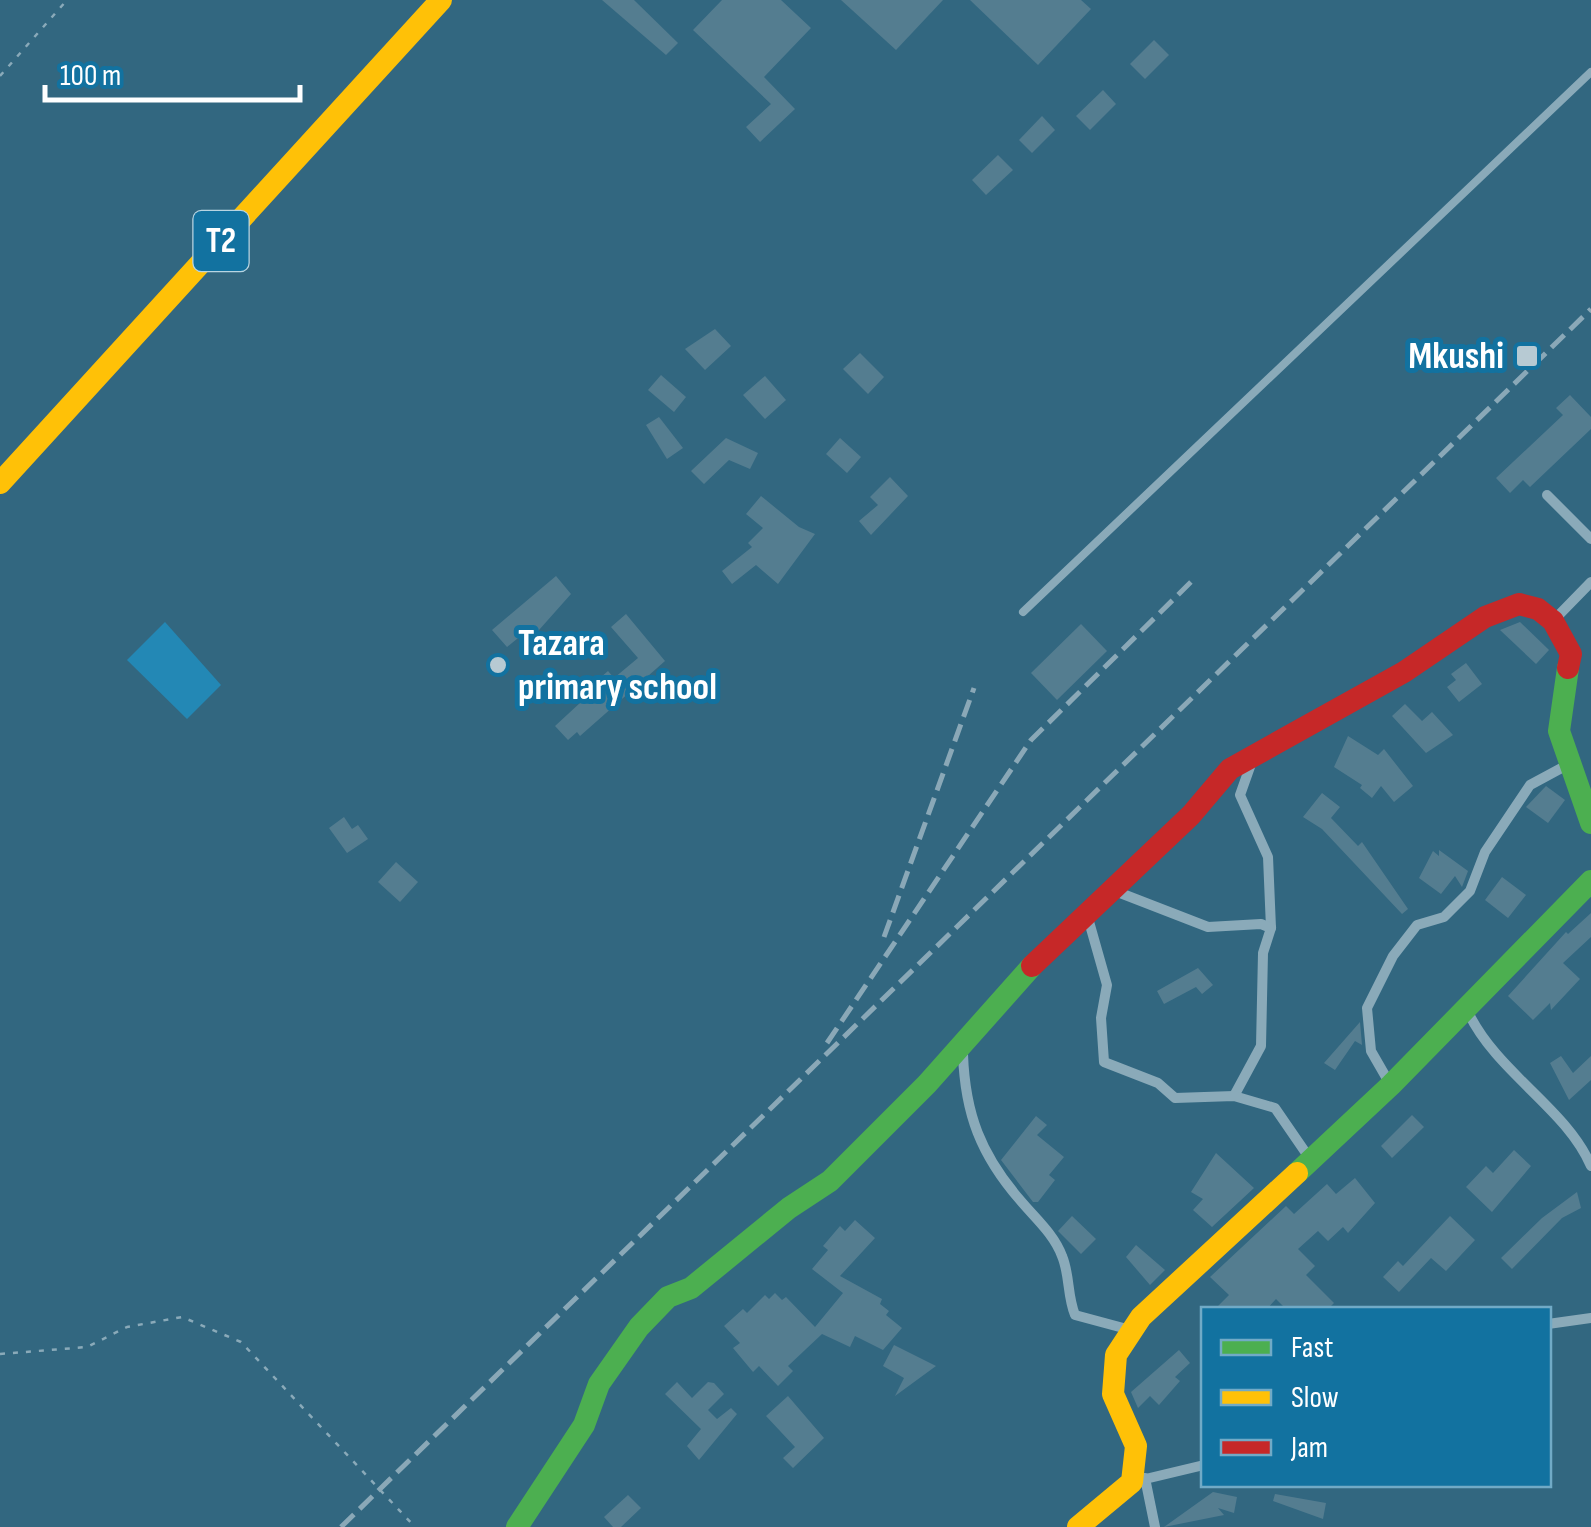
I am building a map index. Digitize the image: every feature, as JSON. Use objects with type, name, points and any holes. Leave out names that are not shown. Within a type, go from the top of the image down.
[{"type":"main road","name":"T2","points":[[0,482],[441,0]]},
{"type":"main road","points":[[517,1527],[572,1444],[596,1388],[630,1337],[668,1297],[691,1288],[790,1208],[830,1181],[1009,988],[1191,816],[1230,769],[1404,672],[1485,617],[1519,604],[1538,609],[1554,621],[1572,654],[1560,704],[1559,731],[1591,823]]},
{"type":"main road","points":[[1078,1527],[1138,1480],[1136,1446],[1112,1394],[1112,1375],[1116,1355],[1141,1317],[1390,1085],[1591,881]]},
{"type":"street","points":[[1546,494],[1591,538]]},
{"type":"street","points":[[1554,621],[1591,582]]},
{"type":"street","points":[[1234,1096],[1261,1046],[1263,953],[1271,928],[1268,857],[1240,795],[1254,754]]},
{"type":"street","points":[[1390,1085],[1371,1051],[1367,1008],[1393,956],[1417,925],[1444,917],[1470,891],[1485,852],[1530,785],[1568,765]]},
{"type":"street","points":[[1110,890],[1208,927],[1261,924],[1271,928]]},
{"type":"street","points":[[1086,912],[1106,984],[1101,1018],[1104,1062],[1158,1083],[1175,1098],[1234,1096],[1275,1108],[1311,1160]]},
{"type":"street","points":[[1468,1002],[1476,1028],[1502,1066],[1572,1136],[1591,1166]]},
{"type":"street","points":[[962,1043],[964,1093],[975,1135],[991,1164],[1047,1230],[1062,1256],[1066,1294],[1075,1316],[1132,1330]]},
{"type":"street","points":[[1551,1324],[1591,1318]]},
{"type":"street","points":[[1155,1527],[1138,1480],[1201,1466]]},
{"type":"lane","points":[[1023,612],[1591,72]]},
{"type":"path","points":[[0,76],[67,0]]},
{"type":"path","points":[[0,1354],[87,1348],[127,1327],[182,1317],[241,1342],[415,1527]]},
{"type":"shaded area","points":[[165,622],[221,685],[187,719],[127,660]]},
{"type":"building","points":[[602,0],[634,0],[678,43],[666,55]]},
{"type":"building","points":[[722,0],[781,0],[811,28],[764,77],[795,109],[760,142],[746,127],[771,104],[693,30]]},
{"type":"building","points":[[841,0],[943,0],[896,50]]},
{"type":"building","points":[[970,0],[1081,0],[1091,9],[1038,65]]},
{"type":"building","points":[[1154,40],[1169,55],[1145,79],[1130,64]]},
{"type":"building","points":[[1103,90],[1116,104],[1090,130],[1076,116]]},
{"type":"building","points":[[1042,116],[1055,130],[1032,153],[1019,140]]},
{"type":"building","points":[[998,155],[1013,170],[986,195],[972,180]]},
{"type":"building","points":[[715,329],[731,346],[705,370],[685,349]]},
{"type":"building","points":[[860,353],[884,377],[868,394],[843,369]]},
{"type":"building","points":[[661,375],[686,397],[674,412],[648,390]]},
{"type":"building","points":[[765,376],[786,400],[765,419],[743,395]]},
{"type":"building","points":[[1570,395],[1591,417],[1591,429],[1530,487],[1523,480],[1510,493],[1496,478],[1563,415],[1556,408]]},
{"type":"building","points":[[659,417],[683,448],[667,459],[646,425]]},
{"type":"building","points":[[726,438],[758,453],[750,469],[729,460],[704,484],[691,471]]},
{"type":"building","points":[[840,438],[861,457],[847,473],[826,454]]},
{"type":"building","points":[[890,477],[908,496],[871,535],[859,521],[878,505],[870,497]]},
{"type":"building","points":[[761,496],[799,527],[815,534],[778,584],[756,565],[732,584],[722,571],[752,547],[748,543],[763,528],[746,514]]},
{"type":"building","points":[[556,576],[571,594],[539,630],[527,639],[523,634],[507,647],[492,630]]},
{"type":"building","points":[[626,614],[665,661],[580,736],[577,732],[568,740],[555,726],[581,702],[577,698],[608,671],[614,678],[638,658],[611,627]]},
{"type":"building","points":[[1520,622],[1549,650],[1536,664],[1500,630]]},
{"type":"building","points":[[1081,624],[1107,651],[1057,700],[1031,673]]},
{"type":"building","points":[[1466,663],[1482,684],[1459,702],[1447,687],[1456,680],[1451,674]]},
{"type":"building","points":[[1405,704],[1422,721],[1432,712],[1453,735],[1426,753],[1392,716]]},
{"type":"building","points":[[1348,736],[1378,755],[1384,749],[1413,786],[1394,802],[1381,786],[1372,798],[1360,788],[1362,785],[1334,767]]},
{"type":"building","points":[[1546,786],[1565,800],[1548,823],[1526,807]]},
{"type":"building","points":[[1322,793],[1340,807],[1331,818],[1358,846],[1362,842],[1408,909],[1402,914],[1322,829],[1303,817]]},
{"type":"building","points":[[344,817],[352,829],[358,825],[368,839],[347,853],[329,828]]},
{"type":"building","points":[[1439,850],[1468,871],[1462,887],[1455,876],[1441,894],[1419,878],[1433,851],[1439,856]]},
{"type":"building","points":[[396,862],[418,882],[400,902],[378,882]]},
{"type":"building","points":[[1502,877],[1526,895],[1508,918],[1485,900]]},
{"type":"building","points":[[1591,913],[1591,937],[1563,963],[1580,979],[1551,1010],[1550,1003],[1533,1020],[1508,996],[1566,932]]},
{"type":"building","points":[[1198,968],[1213,985],[1202,994],[1196,987],[1164,1004],[1157,991]]},
{"type":"building","points":[[1360,1022],[1362,1045],[1355,1041],[1335,1070],[1324,1063]]},
{"type":"building","points":[[1561,1056],[1573,1073],[1591,1056],[1591,1080],[1569,1100],[1550,1063]]},
{"type":"building","points":[[1412,1115],[1424,1127],[1392,1158],[1381,1146]]},
{"type":"building","points":[[1036,1116],[1047,1125],[1037,1135],[1064,1157],[1049,1175],[1055,1180],[1038,1202],[1033,1202],[1001,1160]]},
{"type":"building","points":[[1514,1150],[1531,1166],[1492,1212],[1466,1187],[1486,1166],[1493,1173]]},
{"type":"building","points":[[1216,1153],[1254,1188],[1212,1227],[1193,1210],[1203,1199],[1191,1192]]},
{"type":"building","points":[[1355,1178],[1375,1203],[1348,1233],[1343,1227],[1328,1241],[1318,1231],[1298,1249],[1315,1266],[1306,1275],[1334,1303],[1330,1307],[1284,1307],[1276,1299],[1269,1307],[1217,1307],[1229,1295],[1210,1277],[1286,1206],[1294,1214],[1327,1184],[1336,1194]]},
{"type":"building","points":[[1577,1192],[1581,1208],[1562,1218],[1512,1269],[1501,1258],[1542,1218]]},
{"type":"building","points":[[1072,1216],[1096,1239],[1081,1254],[1058,1231]]},
{"type":"building","points":[[1450,1216],[1475,1240],[1446,1271],[1431,1258],[1399,1292],[1383,1277],[1398,1261],[1403,1266]]},
{"type":"building","points":[[855,1220],[875,1238],[840,1276],[882,1299],[880,1304],[889,1311],[886,1315],[902,1328],[883,1350],[855,1336],[850,1347],[822,1334],[788,1366],[793,1371],[778,1386],[759,1366],[753,1372],[733,1348],[740,1343],[724,1326],[743,1309],[747,1313],[765,1295],[769,1299],[775,1293],[782,1300],[786,1297],[815,1327],[843,1293],[812,1269],[828,1250],[823,1246],[840,1226],[845,1231]]},
{"type":"building","points":[[1136,1245],[1165,1270],[1150,1285],[1126,1257]]},
{"type":"building","points":[[894,1345],[936,1366],[895,1396],[904,1378],[883,1366]]},
{"type":"building","points":[[1179,1350],[1190,1363],[1175,1377],[1180,1381],[1159,1405],[1150,1396],[1138,1408],[1131,1392]]},
{"type":"building","points":[[677,1382],[692,1398],[708,1382],[714,1383],[724,1394],[708,1410],[717,1419],[731,1408],[737,1414],[699,1460],[687,1446],[701,1429],[665,1394]]},
{"type":"building","points":[[788,1396],[824,1438],[793,1468],[783,1458],[795,1447],[766,1416]]},
{"type":"building","points":[[1213,1492],[1237,1497],[1234,1513],[1218,1508],[1224,1515],[1164,1527]]},
{"type":"building","points":[[1275,1494],[1326,1503],[1323,1519],[1273,1501]]},
{"type":"building","points":[[628,1495],[641,1508],[621,1527],[613,1527],[604,1517]]},
{"type":"railway","points":[[341,1527],[1591,309]]},
{"type":"railway","points":[[827,1043],[1031,740],[1192,581]]},
{"type":"railway","points":[[884,937],[974,688]]},
{"type":"traffic: fast","points":[[1568,668],[1559,731],[1591,823]]},
{"type":"traffic: fast","points":[[1297,1173],[1391,1085],[1591,881]]},
{"type":"traffic: fast","points":[[517,1527],[584,1425],[599,1384],[639,1327],[668,1297],[691,1288],[789,1208],[830,1181],[927,1084],[1032,966]]},
{"type":"traffic: slow","points":[[0,483],[441,0]]},
{"type":"traffic: slow","points":[[1078,1527],[1132,1482],[1136,1446],[1113,1394],[1116,1355],[1141,1317],[1297,1173]]},
{"type":"traffic: jam","points":[[1032,966],[1191,815],[1230,769],[1404,672],[1485,617],[1519,604],[1538,609],[1553,621],[1571,654],[1568,668]]},
{"type":"place","name":"Mkushi","points":[[1527,356]]},
{"type":"place","name":"Tazara primary school","points":[[498,665]]}]
